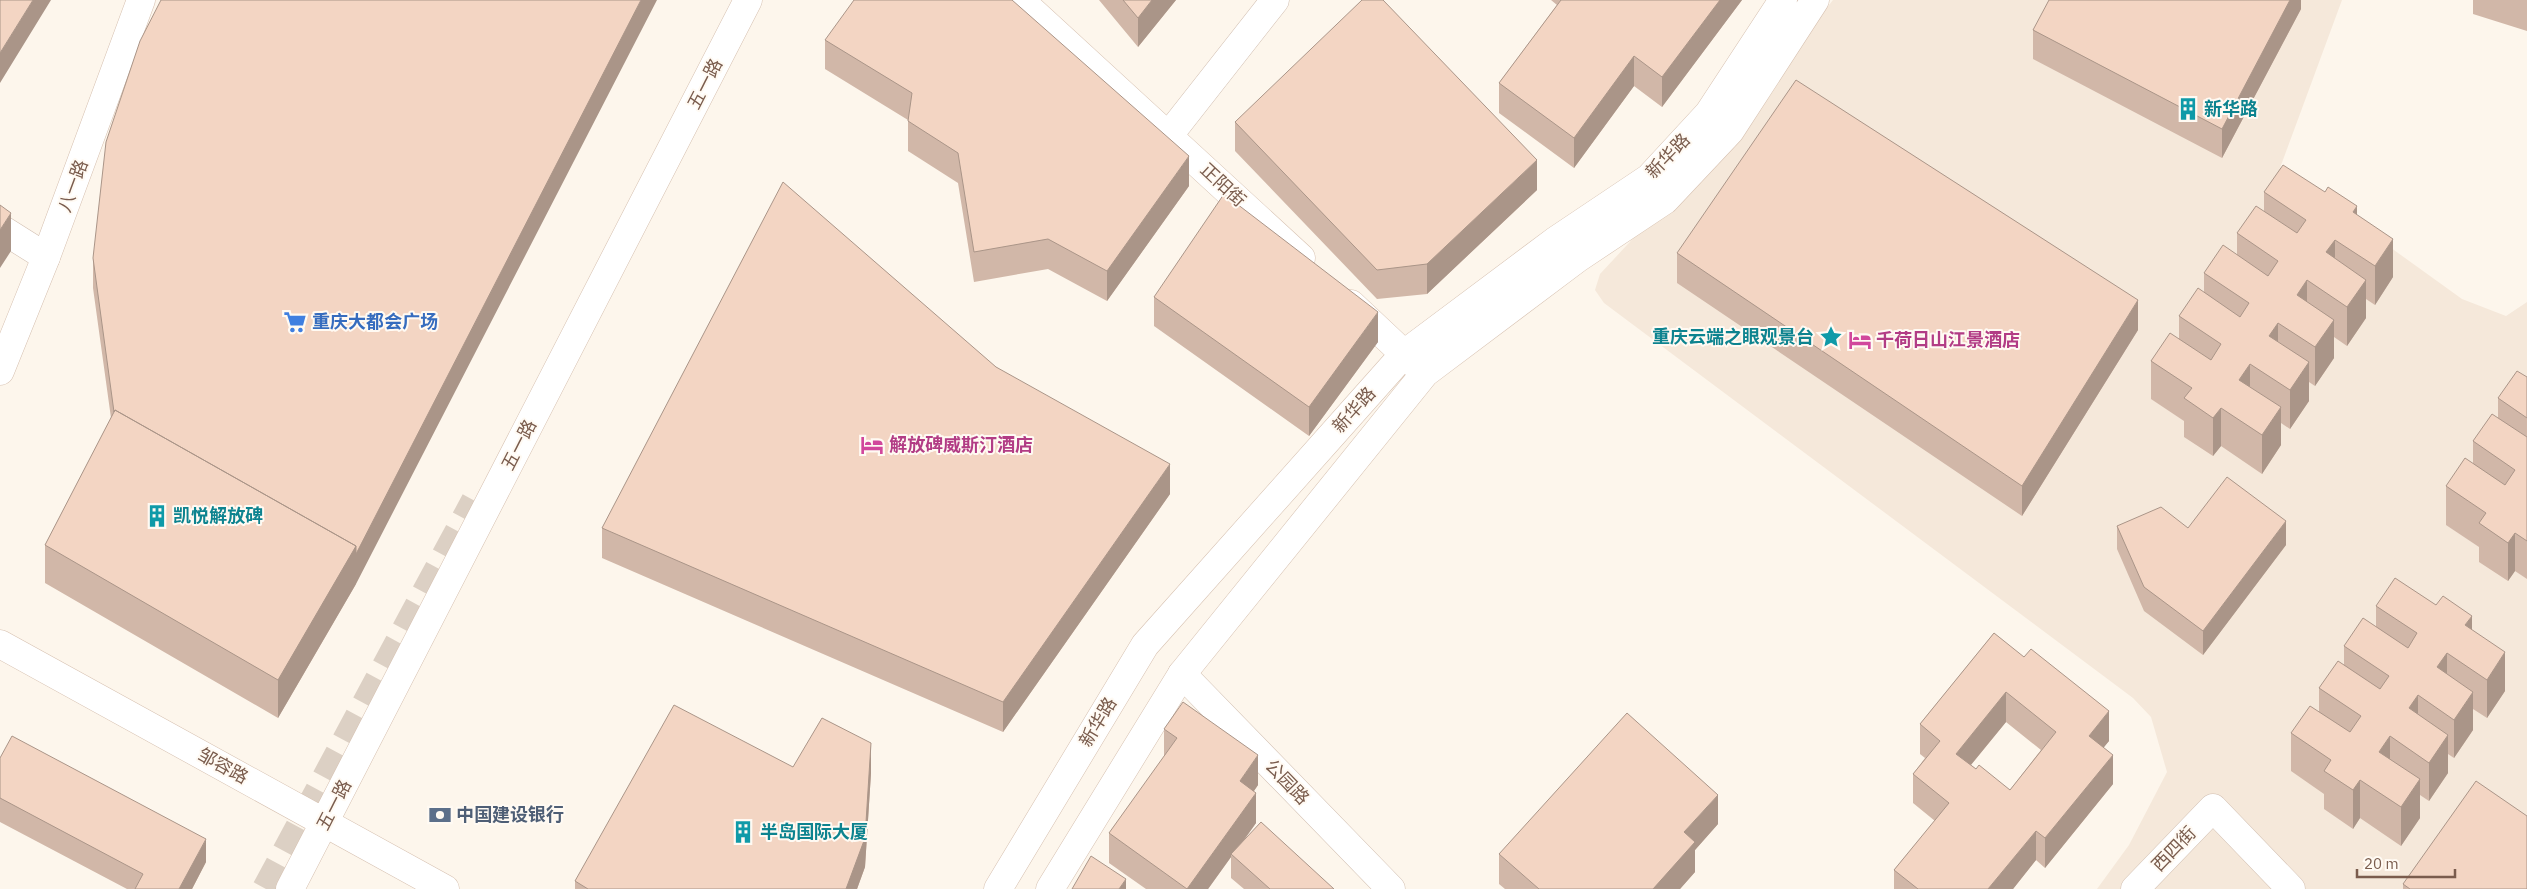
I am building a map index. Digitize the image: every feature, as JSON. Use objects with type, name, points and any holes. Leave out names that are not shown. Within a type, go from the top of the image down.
[{"type":"street","name":"八一路","points":[[0,371],[46,258],[141,0]]},
{"type":"street","name":"五一路","points":[[290,889],[748,0]]},
{"type":"street","name":"正阳街","points":[[1020,0],[1169,135],[1424,373]]},
{"type":"street","points":[[1169,135],[1275,0]]},
{"type":"street","name":"新华路","points":[[998,889],[1145,645],[1404,354],[1556,241],[1649,178],[1708,113],[1783,0]]},
{"type":"street","name":"新华路","points":[[1050,889],[1182,674],[1424,373],[1578,258],[1665,200],[1730,131],[1815,0]]},
{"type":"street","points":[[0,228],[46,258]]},
{"type":"street","name":"邹容路","points":[[0,644],[445,889]]},
{"type":"street","name":"公园路","points":[[1182,674],[1391,889]]},
{"type":"street","name":"西四街","points":[[2135,889],[2214,808],[2291,889]]},
{"type":"shaded area","points":[[1833,0],[2342,0],[2280,168],[2462,299],[2506,316],[2527,302],[2527,889],[2097,889],[2129,845],[2167,772],[2151,717],[2133,698],[1604,303],[1595,290],[1600,274],[1708,158]]},
{"type":"building","points":[[0,0],[33,0],[0,53]]},
{"type":"building","name":"重庆大都会广场","points":[[161,0],[641,0],[356,554],[356,546],[115,410],[114,412],[93,258],[106,142],[140,41]]},
{"type":"building","points":[[854,0],[1012,0],[1189,156],[1107,271],[1048,239],[974,252],[958,153],[908,121],[912,93],[825,40]]},
{"type":"building","points":[[1123,0],[1152,0],[1138,18]]},
{"type":"building","points":[[1362,0],[1383,0],[1537,160],[1427,264],[1377,270],[1235,122]]},
{"type":"building","points":[[1561,0],[1720,0],[1662,77],[1634,56],[1574,138],[1499,83]]},
{"type":"building","name":"新华路","points":[[2049,0],[2290,0],[2222,129],[2033,30]]},
{"type":"building","points":[[1796,80],[2138,300],[2022,486],[1677,253]]},
{"type":"building","points":[[2283,165],[2325,192],[2328,187],[2357,206],[2353,212],[2393,239],[2375,266],[2335,240],[2326,252],[2366,280],[2347,307],[2307,280],[2297,295],[2334,320],[2315,347],[2278,323],[2269,336],[2309,362],[2290,390],[2250,364],[2239,380],[2281,407],[2262,435],[2221,408],[2213,418],[2184,398],[2192,388],[2151,361],[2170,333],[2211,360],[2221,344],[2179,316],[2198,288],[2240,317],[2249,303],[2204,273],[2223,245],[2268,276],[2278,261],[2237,233],[2256,206],[2297,233],[2306,220],[2264,192]]},
{"type":"building","name":"解放碑威斯汀酒店","points":[[783,182],[996,367],[1170,464],[1003,702],[602,528]]},
{"type":"building","points":[[1224,194],[1378,312],[1309,407],[1154,297]]},
{"type":"building","points":[[0,205],[11,213],[0,230]]},
{"type":"building","points":[[2517,371],[2527,377],[2527,418],[2498,398]]},
{"type":"building","name":"凯悦解放碑","points":[[115,410],[356,546],[278,680],[45,545]]},
{"type":"building","points":[[2492,414],[2527,437],[2527,541],[2515,533],[2508,543],[2479,523],[2486,513],[2446,486],[2465,458],[2505,485],[2515,470],[2473,441]]},
{"type":"building","points":[[2227,477],[2286,521],[2203,631],[2144,587],[2117,526],[2161,507],[2188,528]]},
{"type":"building","points":[[2395,578],[2436,605],[2443,596],[2472,616],[2465,625],[2505,652],[2487,680],[2447,653],[2437,667],[2473,692],[2454,720],[2418,695],[2409,708],[2448,735],[2429,763],[2390,736],[2379,752],[2420,779],[2401,807],[2360,780],[2353,790],[2324,771],[2331,760],[2291,733],[2310,706],[2350,732],[2361,716],[2319,688],[2338,661],[2380,689],[2389,676],[2344,646],[2363,618],[2408,648],[2417,633],[2376,606]]},
{"type":"building","points":[[1994,633],[2024,657],[2031,649],[2109,711],[2089,736],[2113,755],[2045,838],[2036,831],[1988,889],[1918,889],[1894,870],[1949,803],[1913,774],[1940,741],[1920,724]],"holes":[[[2006,692],[2056,732],[2010,790],[1979,765],[1976,769],[1956,754]]]},
{"type":"building","points":[[1183,702],[1258,755],[1240,781],[1256,793],[1187,889],[1109,833],[1177,738],[1164,729]]},
{"type":"building","name":"半岛国际大厦","points":[[674,705],[793,767],[822,718],[871,743],[865,838],[846,889],[588,889],[575,881]]},
{"type":"building","points":[[1627,713],[1718,795],[1684,832],[1695,842],[1653,889],[1539,889],[1499,854]]},
{"type":"building","points":[[12,736],[206,839],[179,889],[135,889],[143,874],[0,798],[0,758]]},
{"type":"building","points":[[2476,781],[2527,816],[2527,889],[2410,889],[2403,884]]},
{"type":"building","points":[[1261,822],[1334,889],[1270,889],[1231,854]]},
{"type":"building","points":[[1091,856],[1126,879],[1119,889],[1072,889]]},
{"type":"tunnel","points":[[266,889],[475,501]]},
{"type":"place","name":"新华路","points":[[2188,109]]},
{"type":"place","name":"重庆大都会广场","points":[[295,322]]},
{"type":"place","name":"重庆云端之眼观景台","points":[[1831,337]]},
{"type":"place","name":"千荷日山江景酒店","points":[[1860,340]]},
{"type":"place","name":"解放碑威斯汀酒店","points":[[872,445]]},
{"type":"place","name":"凯悦解放碑","points":[[157,516]]},
{"type":"place","name":"中国建设银行","points":[[440,815]]},
{"type":"place","name":"半岛国际大厦","points":[[743,832]]}]
